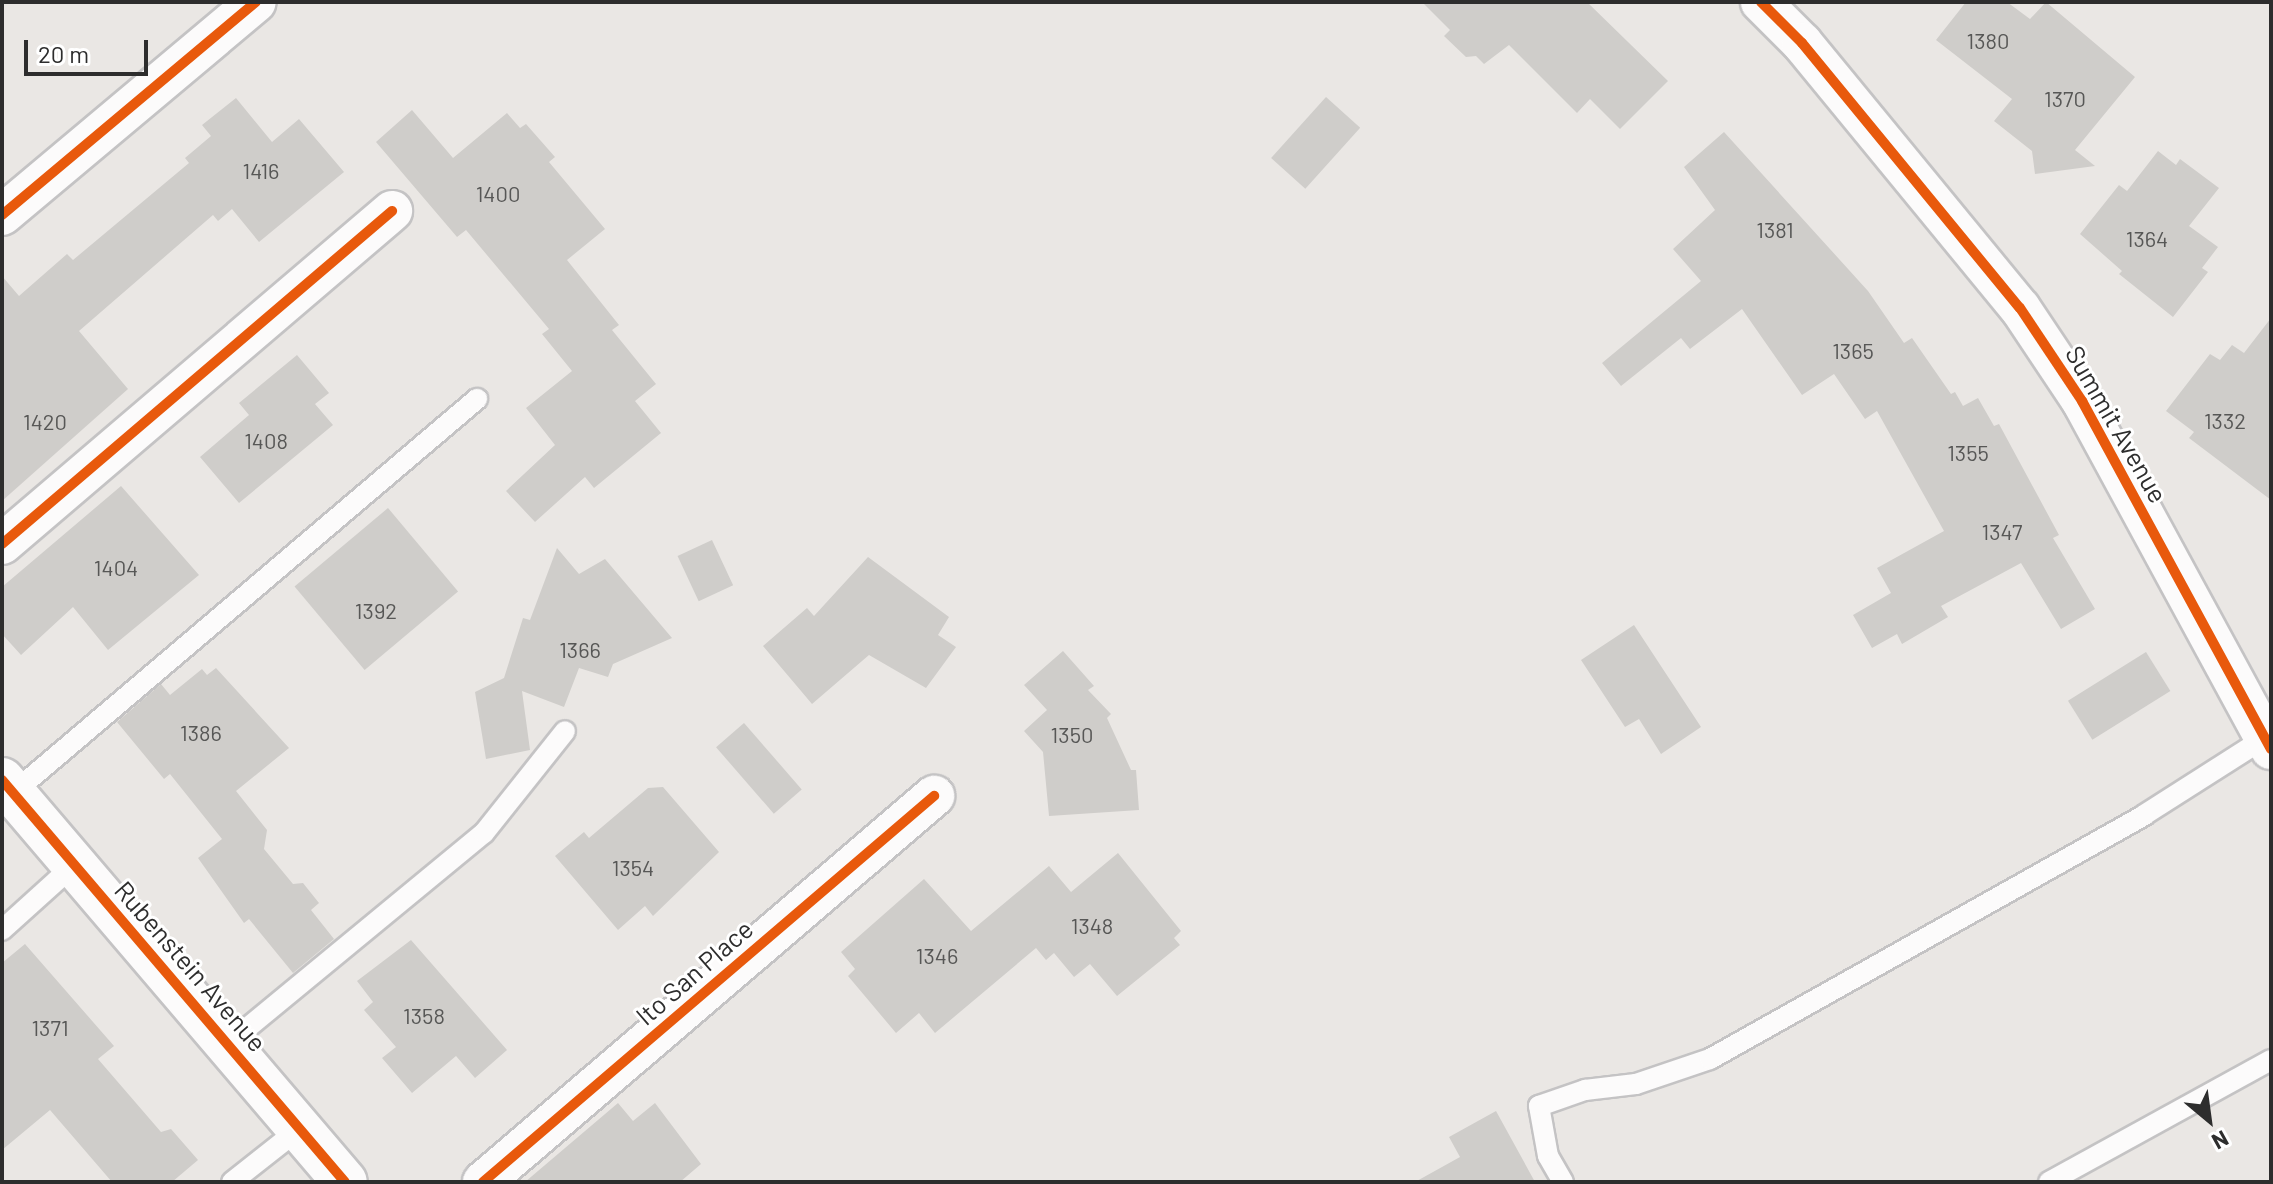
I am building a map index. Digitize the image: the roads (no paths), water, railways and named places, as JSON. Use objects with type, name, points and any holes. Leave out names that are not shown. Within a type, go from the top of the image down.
[{"type":"street","points":[[2,215],[256,2]]},
{"type":"street","name":"Summit Avenue","points":[[1761,2],[1802,43],[2020,308],[2082,401],[2268,744]]},
{"type":"street","points":[[2,544],[392,211]]},
{"type":"street","name":"Rubenstein Avenue","points":[[8,786],[345,1182]]},
{"type":"street","name":"Ito San Place","points":[[483,1182],[934,796]]},
{"type":"lane","points":[[8,786],[477,399]]},
{"type":"lane","points":[[229,1043],[484,833],[565,731]]},
{"type":"lane","points":[[1563,1182],[1548,1156],[1539,1106],[1585,1090],[1636,1084],[1710,1059],[2144,815],[2225,763],[2268,744]]},
{"type":"lane","points":[[2,930],[74,865]]},
{"type":"lane","points":[[2049,1182],[2271,1060]]},
{"type":"lane","points":[[232,1182],[299,1129]]}]
